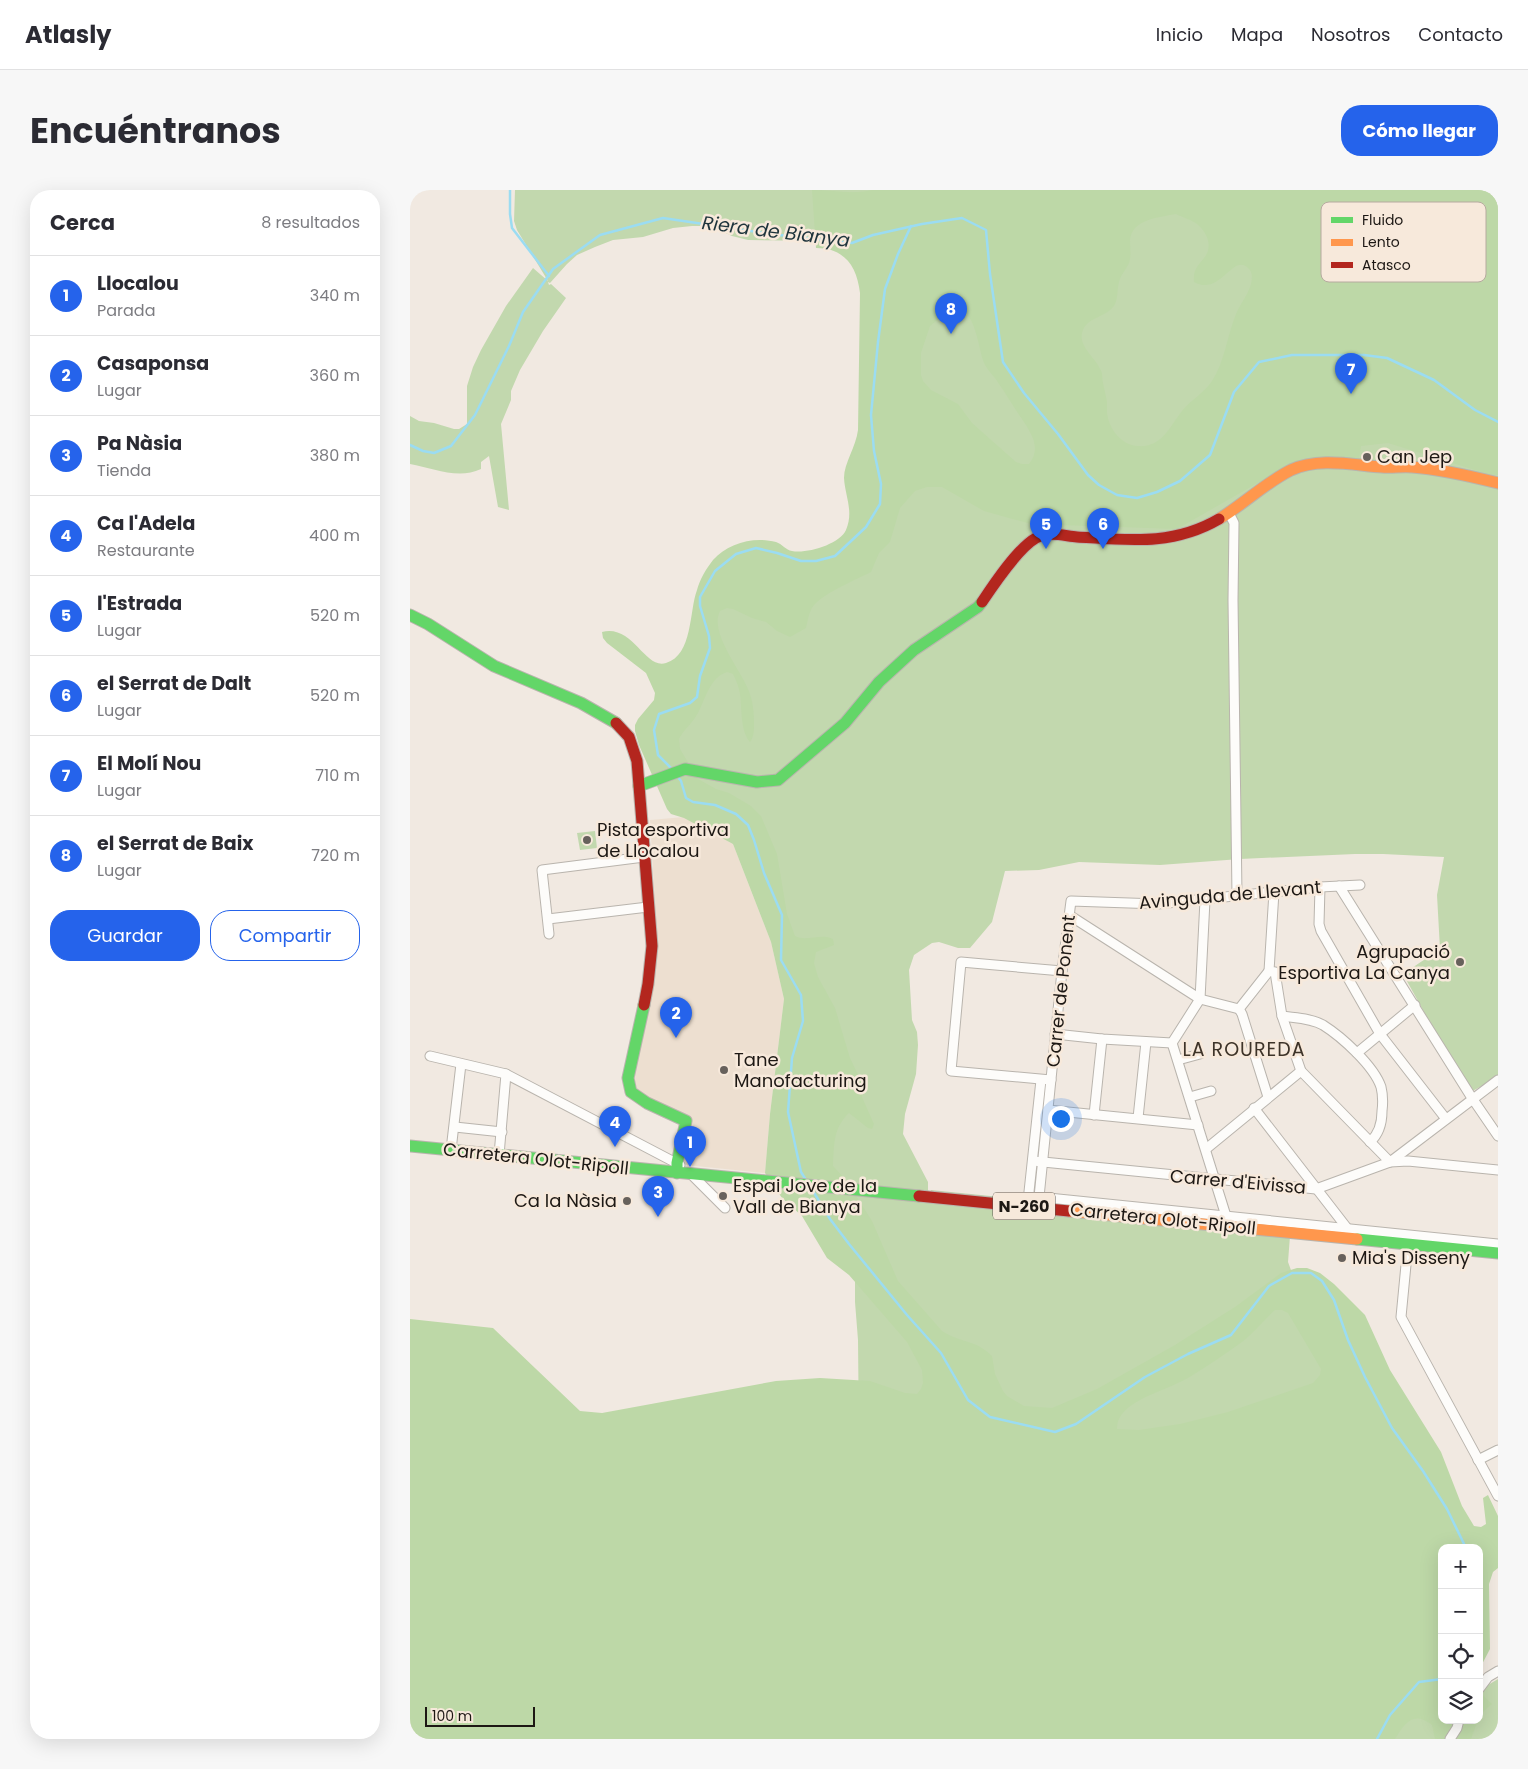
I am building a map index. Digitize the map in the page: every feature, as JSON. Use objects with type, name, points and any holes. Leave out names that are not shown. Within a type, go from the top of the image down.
[{"type":"street","points":[[639,786],[685,769],[757,782],[778,780],[845,723],[879,682],[914,650],[978,607],[1009,564],[1026,546],[1045,534],[1090,538],[1157,540],[1184,535],[1207,526],[1229,513],[1253,494],[1292,470],[1309,465],[1348,463],[1381,467],[1412,467],[1456,473],[1498,483]]},
{"type":"street","points":[[1229,513],[1234,523],[1233,600],[1237,895]]},
{"type":"street","points":[[410,615],[428,624],[494,666],[581,703],[617,723],[629,737],[634,749],[639,786],[652,946],[648,984],[628,1078],[631,1092],[647,1103],[686,1121],[677,1168],[506,1074],[430,1056]]},
{"type":"street","points":[[550,934],[542,870],[644,857]]},
{"type":"street","name":"Avinguda de Llevant","points":[[1070,901],[1158,904],[1320,887],[1360,885]]},
{"type":"street","points":[[1339,886],[1472,1098],[1498,1136]]},
{"type":"street","points":[[1320,887],[1319,924],[1321,931],[1380,1034],[1446,1119]]},
{"type":"street","points":[[1238,1009],[1269,971],[1274,892]]},
{"type":"street","points":[[1172,1043],[1200,999],[1205,900]]},
{"type":"street","name":"Carrer de Ponent","points":[[1029,1197],[1048,1110],[1070,901]]},
{"type":"street","points":[[548,919],[648,907]]},
{"type":"street","points":[[1069,915],[1200,999],[1238,1009],[1242,1014],[1268,1097]]},
{"type":"street","points":[[1041,1080],[951,1071],[961,962],[1062,971]]},
{"type":"street","points":[[1269,971],[1275,972],[1282,1016],[1301,1071],[1390,1162],[1498,1080]]},
{"type":"street","points":[[1357,1053],[1415,1005]]},
{"type":"street","points":[[1282,1016],[1312,1020],[1323,1026],[1357,1053],[1372,1071],[1381,1088],[1383,1102],[1382,1120],[1377,1136],[1370,1142]]},
{"type":"street","points":[[1055,1034],[1172,1043]]},
{"type":"street","points":[[1094,1114],[1102,1039]]},
{"type":"street","points":[[1138,1118],[1146,1042]]},
{"type":"street","points":[[1172,1043],[1226,1216]]},
{"type":"street","points":[[1178,1060],[1200,1054]]},
{"type":"street","points":[[451,1150],[461,1064]]},
{"type":"street","points":[[1206,1149],[1301,1071]]},
{"type":"street","points":[[499,1155],[506,1074]]},
{"type":"street","name":"Carrer de Ponent","points":[[1039,1197],[1038,1162],[1041,1080],[1051,1080]]},
{"type":"street","points":[[1190,1097],[1212,1091]]},
{"type":"street","points":[[1254,1108],[1347,1228]]},
{"type":"street","points":[[1048,1110],[1198,1125]]},
{"type":"street","points":[[455,1127],[502,1132]]},
{"type":"street","name":"Carretera Olot-Ripoll","points":[[410,1146],[499,1155],[677,1168],[692,1175],[840,1189],[1029,1197],[1408,1244],[1498,1253]]},
{"type":"street","name":"Carrer d'Eivissa","points":[[1038,1162],[1316,1189],[1390,1162],[1408,1161],[1498,1170]]},
{"type":"street","points":[[692,1175],[725,1208]]},
{"type":"street","points":[[1029,1197],[1498,1244]]},
{"type":"street","points":[[1408,1244],[1401,1317],[1498,1496]]},
{"type":"street","points":[[1478,1460],[1498,1450]]},
{"type":"street","points":[[1483,1684],[1488,1677],[1498,1671]]},
{"type":"street","points":[[1450,1739],[1458,1724]]},
{"type":"shaded area","points":[[684,817],[733,844],[771,942],[784,999],[765,1173],[686,1165],[682,1159],[691,1118],[645,1097],[637,1089],[634,1078],[658,952],[650,820]]},
{"type":"green space","points":[[515,190],[1498,190],[1498,1077],[1469,1093],[1403,974],[1440,949],[1437,895],[1444,857],[1355,854],[1160,865],[1079,862],[1039,870],[1005,871],[992,922],[970,948],[958,948],[939,942],[932,943],[914,955],[909,970],[912,1020],[917,1032],[918,1045],[916,1074],[905,1114],[903,1134],[928,1182],[930,1194],[931,1190],[1213,1218],[1290,1236],[1288,1262],[1295,1281],[1440,1544],[1438,1544],[1438,1724],[1483,1724],[1483,1681],[1488,1685],[1498,1679],[1498,1739],[862,1739],[858,1340],[855,1265],[793,1055],[771,884],[668,775],[702,614],[846,559],[893,264],[816,241],[748,240],[707,226],[673,228],[643,237],[613,240],[577,255],[550,283],[548,282],[549,285],[551,284],[566,298],[543,331],[520,370],[511,391],[511,400],[501,424],[509,510],[498,507],[489,456],[481,462],[481,469],[463,473],[446,472],[410,464],[410,416],[419,421],[454,429],[459,429],[467,424],[467,386],[481,350],[506,306],[533,268],[548,281],[517,230],[514,221]]},
{"type":"green space","points":[[812,190],[850,192],[872,190],[1498,190],[1498,475],[1488,474],[1388,443],[1361,446],[1359,460],[1300,463],[1277,472],[1177,529],[1031,524],[984,511],[942,487],[927,487],[915,491],[900,508],[890,542],[879,553],[871,572],[835,590],[816,603],[810,611],[806,628],[790,637],[777,631],[766,622],[733,609],[727,608],[720,611],[718,620],[722,640],[751,697],[754,720],[752,738],[750,742],[744,732],[740,694],[733,674],[727,672],[712,684],[696,717],[679,739],[680,749],[698,779],[716,789],[729,793],[751,806],[761,816],[777,854],[787,914],[795,936],[799,938],[828,937],[833,939],[834,945],[816,952],[814,963],[818,977],[835,1008],[850,1058],[861,1081],[862,1097],[874,1124],[872,1129],[868,1128],[849,1113],[837,1131],[834,1144],[833,1166],[846,1180],[872,1221],[898,1281],[942,1331],[980,1347],[992,1356],[995,1374],[1007,1396],[1024,1406],[1052,1408],[1097,1389],[1175,1345],[1235,1307],[1281,1273],[1297,1268],[1307,1268],[1320,1273],[1334,1284],[1365,1315],[1390,1370],[1441,1452],[1462,1506],[1474,1526],[1481,1527],[1486,1524],[1483,1498],[1488,1495],[1498,1516],[1498,1568],[1493,1572],[1489,1584],[1490,1649],[1483,1662],[1483,1544],[1438,1544],[1438,1724],[1477,1724],[1471,1739],[1435,1739],[1432,1725],[1420,1719],[1415,1719],[1407,1723],[1395,1739],[410,1739],[410,1319],[493,1328],[580,1411],[602,1413],[776,1381],[820,1378],[870,1381],[905,1393],[917,1394],[923,1383],[922,1370],[907,1342],[849,1275],[827,1258],[802,1216],[782,1198],[765,1173],[784,999],[771,942],[733,844],[684,818],[671,814],[667,809],[639,745],[635,731],[638,719],[654,700],[655,693],[646,673],[607,643],[603,638],[602,632],[613,631],[622,634],[652,660],[658,663],[666,663],[675,658],[686,642],[694,599],[700,582],[708,567],[719,554],[742,542],[759,540],[776,542],[792,551],[806,551],[830,544],[843,535],[849,516],[844,478],[858,430],[860,293],[852,267],[842,255],[835,251],[816,248]],"holes":[[[1176,214],[1197,224],[1204,232],[1209,245],[1207,254],[1196,269],[1194,282],[1203,285],[1212,284],[1232,269],[1243,265],[1251,272],[1251,284],[1236,314],[1223,357],[1212,381],[1182,411],[1159,440],[1146,446],[1132,445],[1121,439],[1110,425],[1102,372],[1085,347],[1082,333],[1088,323],[1112,309],[1115,304],[1118,285],[1129,262],[1132,233],[1141,223]],[[958,310],[964,312],[973,325],[985,365],[1032,435],[1035,452],[1029,464],[1016,462],[972,423],[958,404],[931,390],[923,381],[921,375],[921,353],[930,326],[947,312]],[[1275,1310],[1282,1310],[1288,1313],[1321,1369],[1320,1375],[1313,1383],[1228,1412],[1180,1424],[1139,1430],[1117,1429],[1120,1417],[1129,1407],[1181,1382],[1209,1365],[1236,1347]]]},
{"type":"green space","name":"Pista esportiva de Llocalou","points":[[595,831],[597,848],[580,850],[577,833]]},
{"type":"green space","points":[[1483,1695],[1492,1704],[1483,1712]]},
{"type":"waterway","points":[[510,190],[512,228],[549,276]]},
{"type":"waterway","name":"Riera de Bianya","points":[[410,445],[423,451],[434,453],[451,446],[475,415],[509,346],[523,312],[553,269],[600,235],[663,218],[770,234],[852,243],[873,235],[922,224],[962,218],[986,230],[990,274],[1003,362],[1024,393],[1058,434],[1088,475],[1099,485],[1117,495],[1137,498],[1157,492],[1180,481],[1210,455],[1234,392],[1259,362],[1292,355],[1364,355],[1387,358],[1434,380],[1475,410],[1498,422]]},
{"type":"waterway","points":[[672,769],[658,755],[654,730],[659,714],[690,703],[697,697],[700,676],[710,648],[709,636],[700,606],[700,597],[715,571],[736,554],[756,548],[801,561],[816,561],[835,556],[866,527],[880,504],[881,484],[874,451],[871,415],[878,342],[885,289],[911,226]]},
{"type":"waterway","points":[[677,776],[681,781],[686,798],[693,802],[715,805],[736,814],[748,825],[764,873],[782,915],[781,960],[801,995],[803,1021],[792,1058],[788,1112],[801,1172],[806,1180]]},
{"type":"waterway","points":[[813,1191],[830,1219],[849,1244],[941,1353],[968,1400],[990,1417],[1055,1432],[1076,1424],[1145,1377],[1188,1354],[1231,1335],[1269,1286],[1292,1273],[1311,1273],[1322,1281],[1334,1300],[1348,1340],[1392,1428],[1447,1509],[1464,1544]]},
{"type":"waterway","points":[[1377,1739],[1390,1715],[1419,1682],[1438,1680]]},
{"type":"traffic: fast","points":[[639,786],[685,769],[757,782],[778,780],[845,723],[879,682],[914,650],[978,607],[982,602]]},
{"type":"traffic: fast","points":[[410,615],[428,624],[494,666],[581,703],[616,723]]},
{"type":"traffic: fast","points":[[644,1005],[628,1078],[631,1092],[647,1103],[686,1121],[677,1163],[677,1173]]},
{"type":"traffic: fast","points":[[410,1146],[919,1196]]},
{"type":"traffic: fast","points":[[1357,1239],[1498,1253]]},
{"type":"traffic: slow","points":[[1219,519],[1281,475],[1302,466],[1313,464],[1336,463],[1423,468],[1498,483]]},
{"type":"traffic: slow","points":[[1069,1211],[1357,1239]]},
{"type":"traffic: jam","points":[[982,602],[1014,558],[1029,543],[1041,536],[1056,534],[1132,540],[1150,539],[1185,534],[1219,519]]},
{"type":"traffic: jam","points":[[616,723],[629,737],[637,761],[652,946],[644,1005]]},
{"type":"traffic: jam","points":[[919,1196],[1069,1211]]},
{"type":"place","name":"el Serrat de Baix","points":[[951,334]]},
{"type":"place","name":"El Molí Nou","points":[[1351,394]]},
{"type":"place","name":"Can Jep","points":[[1367,457]]},
{"type":"place","name":"l'Estrada","points":[[1046,549]]},
{"type":"place","name":"el Serrat de Dalt","points":[[1103,549]]},
{"type":"place","name":"Pista esportiva de Llocalou","points":[[587,840]]},
{"type":"place","name":"Agrupació Esportiva La Canya","points":[[1460,962]]},
{"type":"place","name":"Casaponsa","points":[[676,1038]]},
{"type":"place","name":"Tane Manofacturing","points":[[724,1070]]},
{"type":"place","name":"Ca l'Adela","points":[[615,1147]]},
{"type":"place","name":"Llocalou","points":[[690,1167]]},
{"type":"place","name":"Espai Jove de la Vall de Bianya","points":[[723,1196]]},
{"type":"place","name":"Ca la Nàsia","points":[[627,1201]]},
{"type":"place","name":"Pa Nàsia","points":[[658,1217]]},
{"type":"place","name":"Mia's Disseny","points":[[1342,1258]]},
{"type":"district","name":"LA ROUREDA","points":[[1244,1049]]}]
